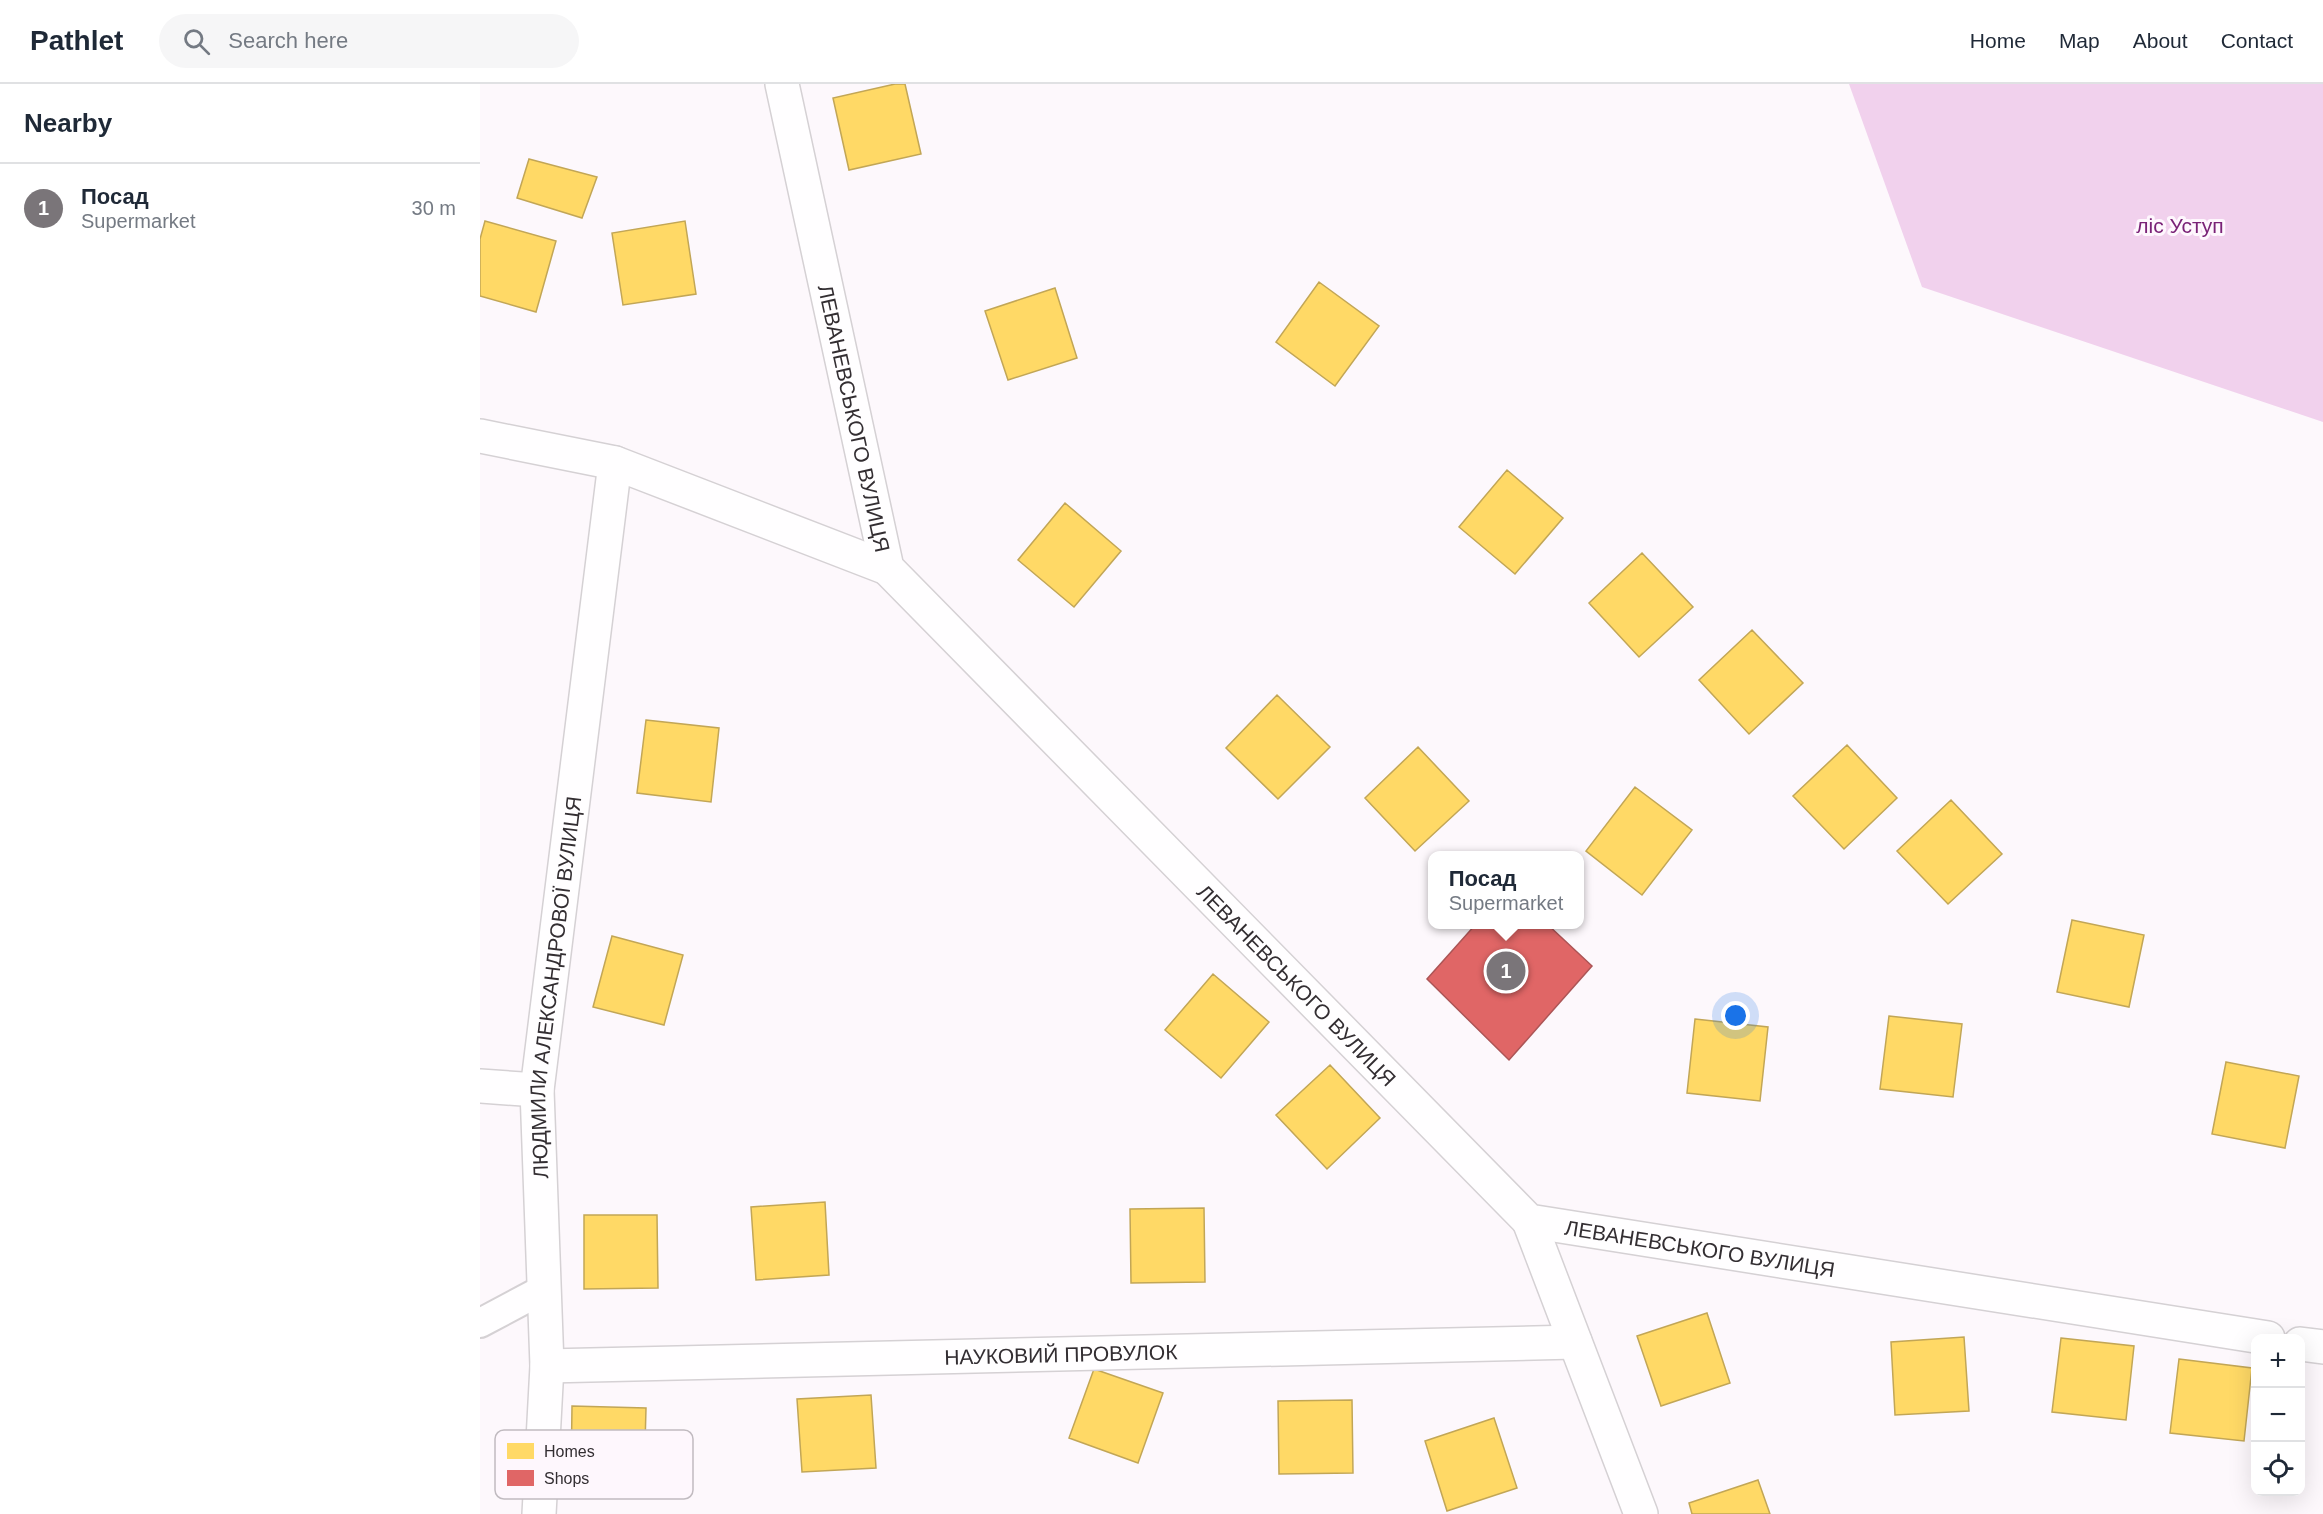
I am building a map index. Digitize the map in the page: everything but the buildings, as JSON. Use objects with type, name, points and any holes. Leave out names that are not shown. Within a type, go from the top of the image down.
[{"type":"street","name":"ЛЕВАНЕВСЬКОГО ВУЛИЦЯ","points":[[782,84],[887,568],[1529,1221],[2251,1335]]},
{"type":"street","points":[[480,436],[615,463],[887,568]]},
{"type":"street","name":"ЛЮДМИЛИ АЛЕКСАНДРОВОЇ ВУЛИЦЯ","points":[[544,1430],[547,1366],[537,1089],[615,463]]},
{"type":"street","points":[[480,1086],[537,1089]]},
{"type":"street","points":[[1529,1221],[1641,1514]]},
{"type":"street","name":"НАУКОВИЙ ПРОВУЛОК","points":[[547,1366],[1575,1342]]},
{"type":"street","points":[[2305,1345],[2323,1347]]},
{"type":"street","name":"ЛЮДМИЛИ АЛЕКСАНДРОВОЇ ВУЛИЦЯ","points":[[539,1514],[540,1499]]},
{"type":"lane","points":[[480,1323],[544,1289]]},
{"type":"green space","name":"ліс Уступ","points":[[1849,84],[2323,84],[2323,422],[1922,287]]},
{"type":"place","name":"Посад","points":[[1506,971]]}]
